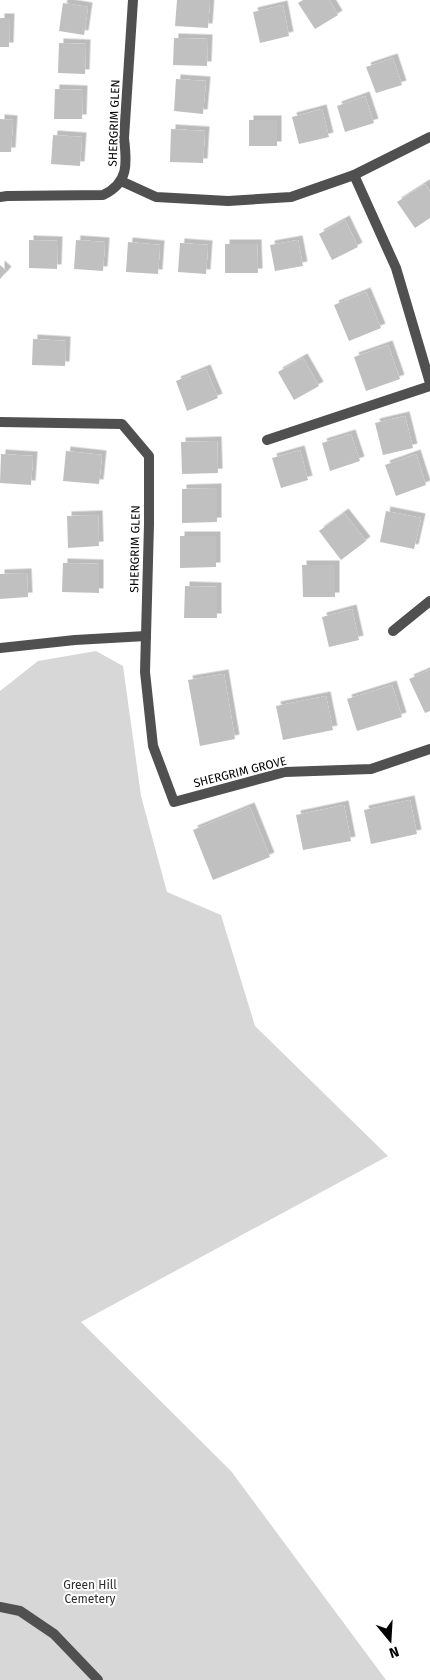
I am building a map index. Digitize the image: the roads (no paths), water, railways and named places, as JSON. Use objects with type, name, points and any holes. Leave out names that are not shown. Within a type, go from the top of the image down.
[{"type":"street","name":"SHERGRIM GLEN","points":[[0,197],[103,195],[113,190],[121,180],[125,171],[126,160],[125,128],[133,0]]},
{"type":"street","points":[[121,180],[156,197],[228,201],[291,197],[354,175],[430,137]]},
{"type":"street","points":[[267,440],[430,384],[396,268],[354,175]]},
{"type":"street","name":"SHERGRIM GLEN","points":[[0,422],[122,424],[148,456],[149,524],[145,672],[153,746],[174,802]]},
{"type":"street","points":[[393,631],[430,601]]},
{"type":"street","points":[[0,648],[75,640],[146,636]]},
{"type":"street","name":"SHERGRIM GROVE","points":[[174,802],[285,772],[371,769],[430,748]]},
{"type":"street","points":[[0,1607],[20,1612],[54,1634],[98,1680]]},
{"type":"park label","name":"Green Hill Cemetery","points":[[90,1592]]}]
